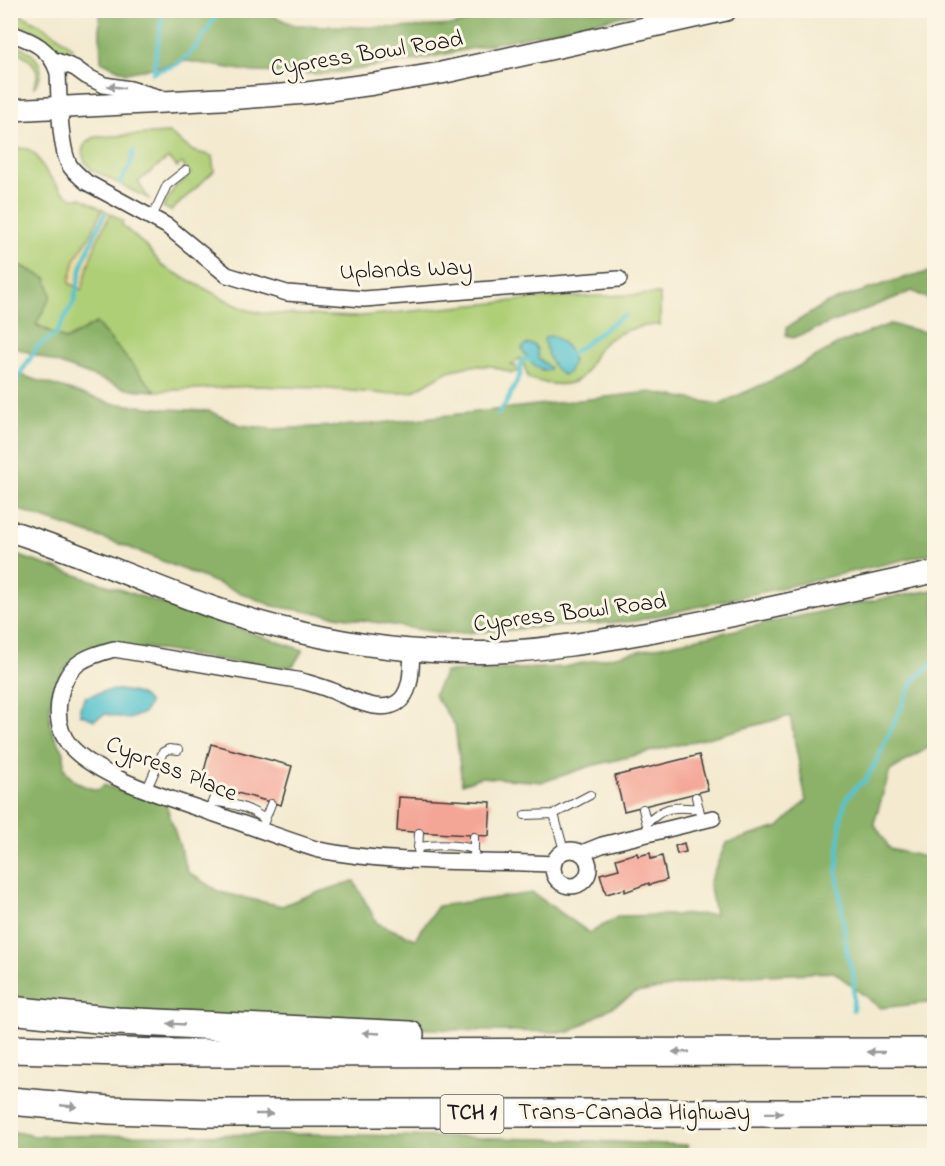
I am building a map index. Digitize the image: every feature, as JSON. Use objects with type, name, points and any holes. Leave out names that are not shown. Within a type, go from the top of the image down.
[{"type":"highway","points":[[10,1010],[129,1021],[439,1037],[597,1052]]},
{"type":"highway","points":[[10,1049],[162,1053],[934,1052]]},
{"type":"highway","name":"Trans-Canada Highway","points":[[10,1101],[110,1110],[211,1113],[934,1113]]},
{"type":"street","name":"Cypress Bowl Road","points":[[10,110],[307,93],[374,84],[441,73],[726,10]]},
{"type":"street","points":[[10,33],[40,46],[54,60],[75,68],[104,85],[130,88],[172,102]]},
{"type":"street","name":"Uplands Way","points":[[54,60],[58,73],[64,150],[69,165],[86,182],[166,226],[227,275],[287,293],[364,299],[619,279]]},
{"type":"street","name":"Cypress Bowl Road","points":[[10,531],[251,620],[366,646],[412,651],[500,652],[592,641],[746,613],[934,572]]},
{"type":"street","name":"Cypress Place","points":[[412,651],[409,684],[405,693],[397,701],[381,707],[362,705],[302,681],[114,649],[97,653],[82,661],[69,672],[62,687],[57,711],[59,726],[64,737],[80,755],[106,772],[147,789],[263,824],[311,848],[341,854],[474,856],[553,864]]},
{"type":"street","points":[[582,853],[648,828],[704,815]]},
{"type":"street","points":[[571,849],[582,853],[590,867],[587,877],[579,885],[568,886],[558,882],[553,872],[553,864],[557,856],[571,849]]},
{"type":"lane","points":[[152,218],[168,185],[186,170]]},
{"type":"lane","points":[[147,789],[163,752],[177,750]]},
{"type":"lane","points":[[211,807],[217,790]]},
{"type":"lane","points":[[525,815],[554,814],[590,795]]},
{"type":"lane","points":[[696,797],[704,815]]},
{"type":"lane","points":[[263,824],[271,804]]},
{"type":"lane","points":[[643,809],[648,828]]},
{"type":"lane","points":[[554,814],[564,851]]},
{"type":"lane","points":[[418,854],[419,833]]},
{"type":"lane","points":[[474,837],[474,856]]},
{"type":"green space","points":[[11,11],[36,22],[58,36],[72,48],[69,56],[36,32],[11,23]]},
{"type":"green space","points":[[99,11],[262,11],[294,25],[396,28],[455,25],[503,11],[645,11],[418,60],[326,74],[253,72],[187,61],[126,73],[101,61]]},
{"type":"green space","points":[[11,42],[25,49],[40,65],[41,72],[34,87],[37,75],[34,65],[11,49]]},
{"type":"green space","points":[[169,133],[193,151],[212,156],[214,171],[171,211],[163,207],[175,187],[191,174],[182,163],[177,167],[168,158],[138,182],[149,199],[92,170],[82,152],[86,143],[96,137]]},
{"type":"green space","points":[[10,147],[28,149],[36,155],[61,190],[72,198],[82,198],[102,209],[92,233],[76,257],[69,283],[81,290],[87,263],[98,235],[111,214],[123,221],[122,225],[148,248],[162,266],[247,310],[262,313],[353,317],[544,298],[660,294],[660,325],[637,328],[608,340],[599,348],[580,379],[566,384],[550,384],[528,378],[520,358],[511,365],[516,366],[517,372],[512,373],[492,366],[469,366],[448,371],[412,392],[386,394],[318,388],[256,386],[155,391],[96,323],[66,340],[36,324],[47,279],[11,260]],"holes":[[[529,344],[537,349],[537,358],[543,363],[543,371],[531,362],[522,349]]]},
{"type":"green space","points":[[10,260],[47,279],[51,296],[36,325],[66,340],[96,323],[155,391],[127,389],[11,346]]},
{"type":"green space","points":[[934,271],[934,299],[928,299],[912,291],[793,338],[786,335],[786,328],[827,303],[899,279]]},
{"type":"green space","points":[[890,324],[934,334],[934,553],[635,621],[448,634],[273,606],[128,547],[11,507],[11,372],[111,403],[209,411],[240,425],[275,429],[372,424],[650,392],[719,404],[781,376],[838,344]]},
{"type":"green space","points":[[10,553],[303,650],[293,666],[271,668],[147,648],[74,660],[57,681],[50,710],[51,728],[64,753],[64,767],[74,780],[88,788],[98,790],[104,785],[125,792],[134,789],[166,804],[188,872],[219,892],[282,906],[354,881],[377,923],[415,939],[438,906],[533,893],[590,933],[619,916],[715,914],[709,883],[726,843],[779,827],[806,801],[790,716],[591,766],[543,782],[481,777],[462,784],[455,725],[434,695],[445,672],[564,667],[880,599],[934,590],[934,744],[890,771],[874,823],[890,849],[934,859],[934,1002],[880,1008],[834,972],[726,977],[636,993],[570,1032],[173,1019],[11,1002]]},
{"type":"green space","points":[[10,1131],[35,1136],[315,1134],[688,1145],[682,1156],[11,1156]]},
{"type":"sand","points":[[102,209],[111,214],[93,250],[82,290],[69,283],[76,257],[92,233]]},
{"type":"water","points":[[552,336],[566,346],[573,361],[568,373],[563,375],[550,360],[544,340]]},
{"type":"water","points":[[529,344],[534,345],[537,349],[538,358],[550,368],[548,371],[532,364],[527,357],[522,349]]},
{"type":"water","points":[[118,690],[136,693],[143,697],[149,704],[144,713],[129,719],[105,714],[94,720],[80,714],[85,697]]},
{"type":"building","points":[[211,744],[292,766],[281,805],[201,783]]},
{"type":"building","points":[[699,755],[708,790],[624,811],[615,776]]},
{"type":"building","points":[[399,797],[491,802],[489,836],[397,831]]},
{"type":"building","points":[[684,843],[686,852],[677,854],[675,846]]},
{"type":"building","points":[[637,853],[638,856],[650,853],[651,859],[662,856],[667,880],[649,885],[649,883],[625,892],[625,889],[606,894],[600,874],[619,869],[616,859]]},
{"type":"waterway","points":[[163,10],[153,73],[175,65],[189,54],[219,10]]},
{"type":"waterway","points":[[120,183],[130,165],[134,151]]},
{"type":"waterway","points":[[10,395],[18,377],[38,346],[56,334],[74,301],[83,261],[105,213]]},
{"type":"waterway","points":[[567,356],[625,315]]},
{"type":"waterway","points":[[498,414],[520,375],[521,362],[524,359],[532,360]]},
{"type":"waterway","points":[[853,1010],[854,978],[847,954],[837,870],[841,818],[846,799],[856,787],[865,781],[874,766],[914,680],[934,662]]}]
